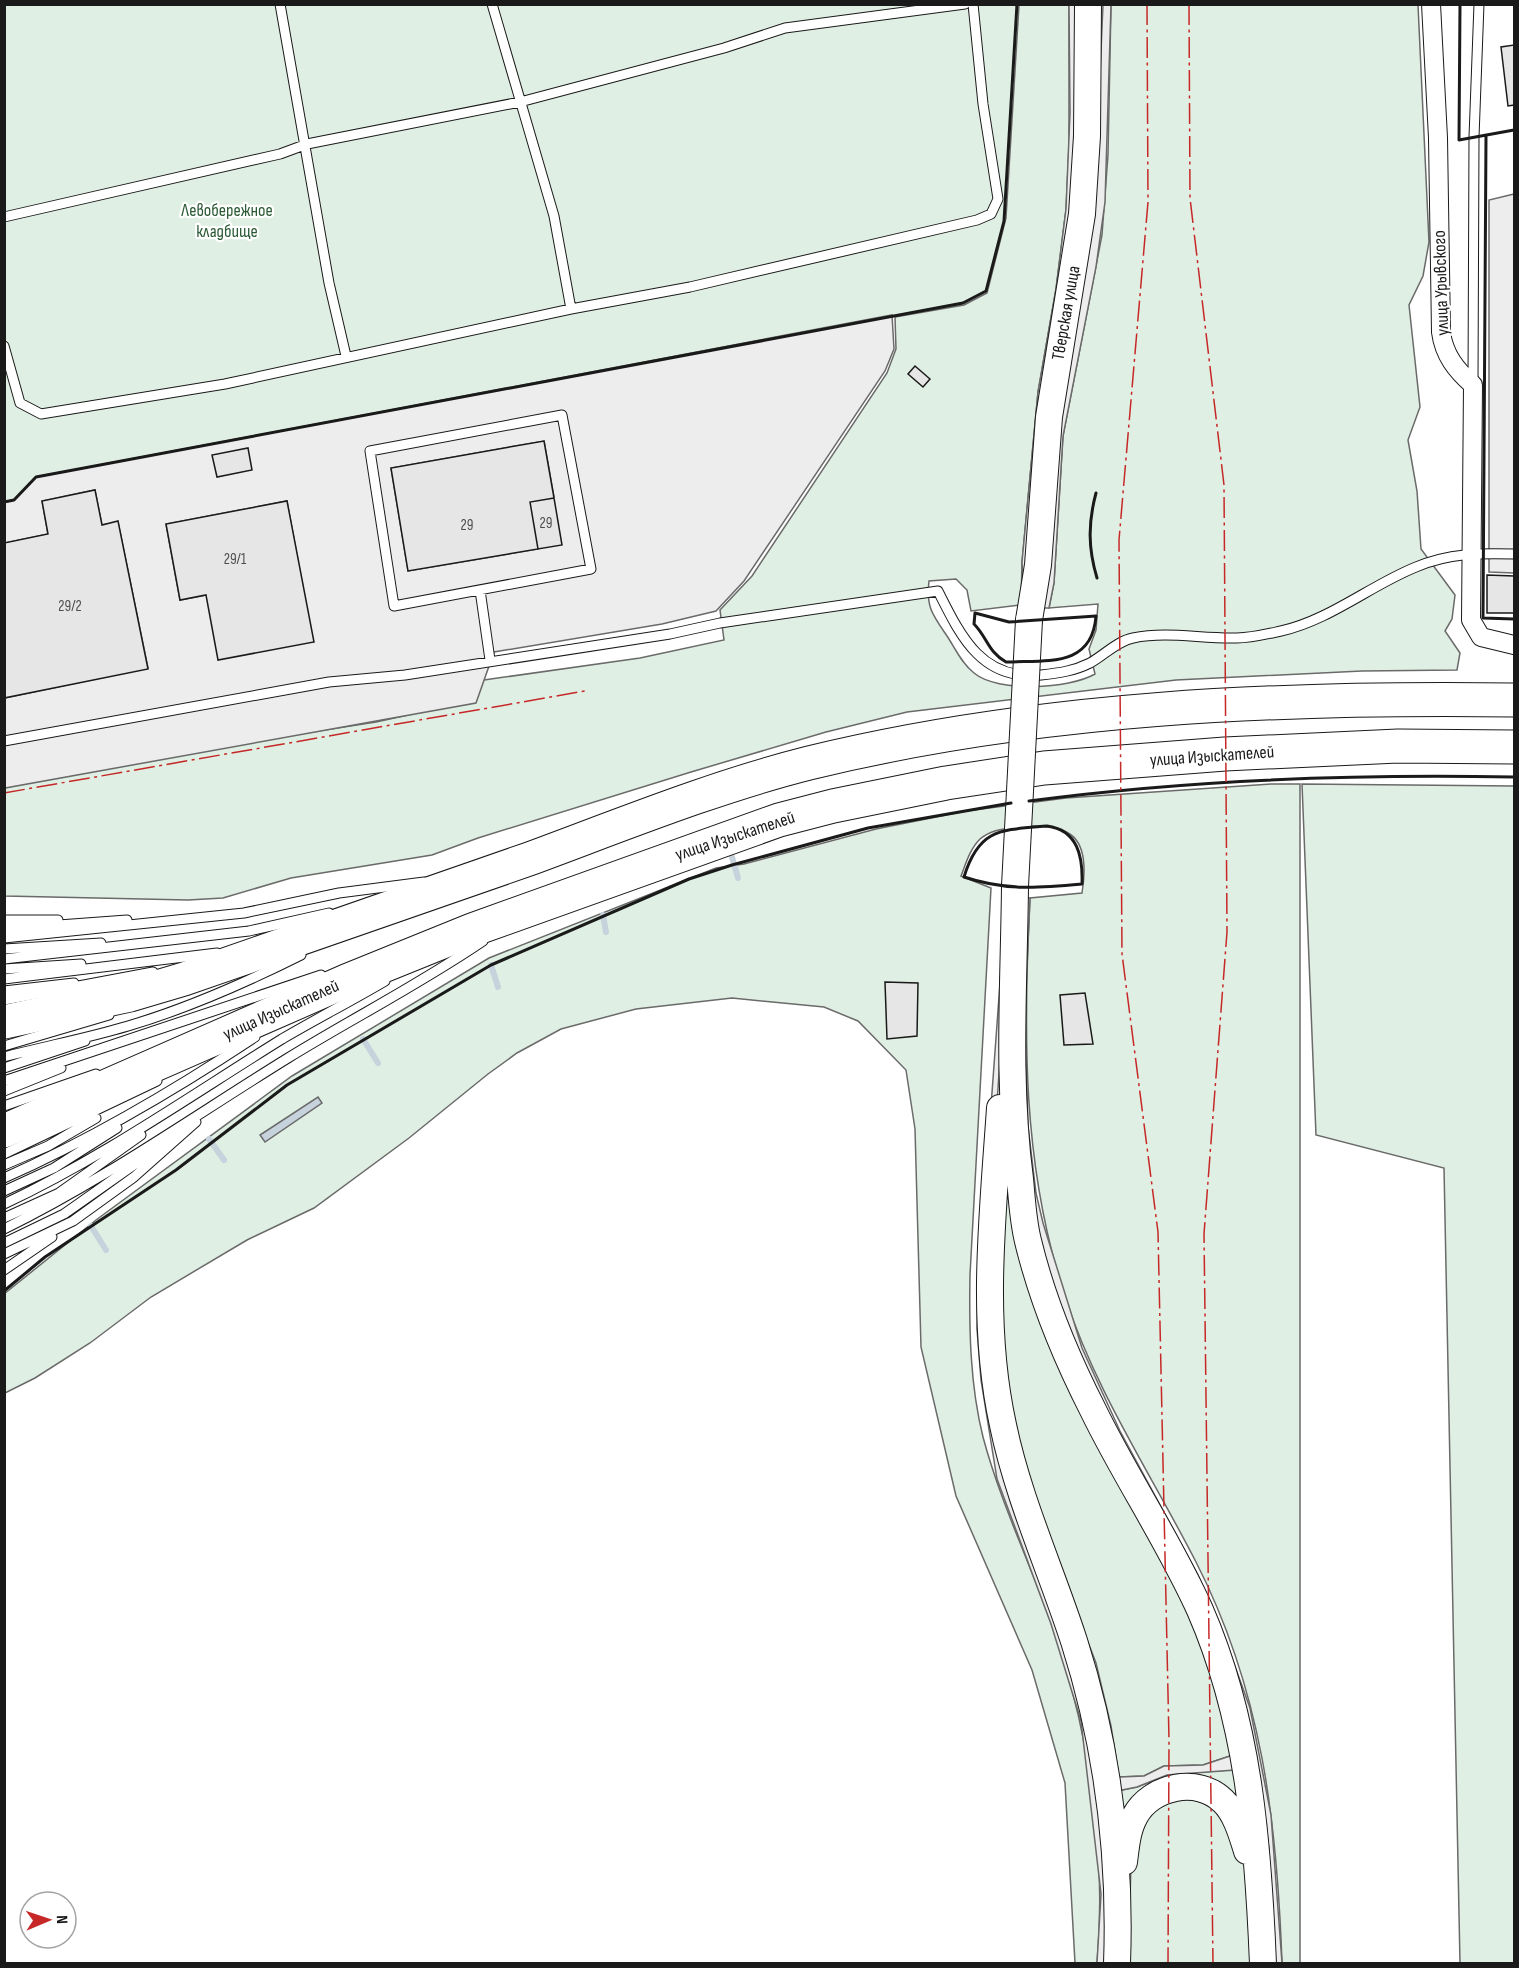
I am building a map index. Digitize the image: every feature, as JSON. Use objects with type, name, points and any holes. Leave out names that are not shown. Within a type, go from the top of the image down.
[{"type":"highway","points":[[4,1022],[129,1002],[264,949],[480,876],[674,806],[772,774],[945,735],[1045,719],[1228,706],[1400,699],[1515,700]]},
{"type":"highway","name":"улица Изыскателей","points":[[4,1131],[156,1076],[339,975],[486,933],[524,912],[779,820],[833,806],[946,783],[1044,768],[1225,754],[1398,746],[1515,747]]},
{"type":"street","name":"Тверская улица","points":[[1015,886],[1029,620],[1038,565],[1049,417],[1082,214],[1087,136],[1088,4]]},
{"type":"street","name":"улица Урывского","points":[[1431,4],[1438,138],[1441,332],[1449,356],[1458,372],[1473,386]]},
{"type":"street","points":[[1473,386],[1471,620],[1481,637],[1515,645]]},
{"type":"street","points":[[1015,886],[1011,1061],[1017,1153],[1027,1239],[1051,1315],[1088,1401],[1179,1569],[1220,1661],[1235,1710],[1245,1759],[1254,1830],[1263,1964]]},
{"type":"street","points":[[1015,886],[990,1285],[992,1353],[1006,1442],[1074,1642],[1100,1740],[1115,1858],[1119,1926]]},
{"type":"street","points":[[1117,1964],[1127,1838],[1135,1816],[1158,1793],[1190,1787],[1217,1796],[1231,1810],[1252,1867],[1262,1925]]},
{"type":"lane","points":[[280,4],[307,144],[329,283],[346,356]]},
{"type":"lane","points":[[492,4],[555,216],[570,309]]},
{"type":"lane","points":[[4,217],[280,154],[307,144],[520,102],[724,48],[784,28],[965,4]]},
{"type":"lane","points":[[4,346],[20,403],[41,414],[225,384],[570,309],[690,287],[977,220],[991,214],[998,199],[983,104],[973,4]]},
{"type":"lane","points":[[1473,386],[1474,137],[1479,4]]},
{"type":"lane","points":[[562,415],[591,569],[480,590],[394,606],[370,451],[562,415]]},
{"type":"lane","points":[[4,741],[329,682],[405,675],[938,591],[959,633],[993,667],[1002,672],[1029,676],[1066,673],[1089,663],[1129,639],[1162,634],[1239,638],[1284,631],[1324,615],[1416,567],[1473,552],[1515,554]]},
{"type":"lane","points":[[480,590],[490,660]]},
{"type":"lane","points":[[378,901],[480,876]]},
{"type":"lane","points":[[4,938],[210,917],[393,885],[480,876]]},
{"type":"lane","points":[[229,977],[480,876]]},
{"type":"lane","points":[[4,959],[261,928],[344,909]]},
{"type":"lane","points":[[416,964],[524,912]]},
{"type":"lane","points":[[4,928],[210,917]]},
{"type":"lane","points":[[4,920],[120,921]]},
{"type":"lane","points":[[334,939],[355,928]]},
{"type":"lane","points":[[378,956],[486,933]]},
{"type":"lane","points":[[4,1229],[61,1202],[232,1094],[452,963],[486,933]]},
{"type":"lane","points":[[4,949],[211,935]]},
{"type":"lane","points":[[234,951],[264,949]]},
{"type":"lane","points":[[4,1012],[129,1002],[233,989],[314,949]]},
{"type":"lane","points":[[4,979],[223,952]]},
{"type":"lane","points":[[4,969],[147,960]]},
{"type":"lane","points":[[229,1017],[339,975]]},
{"type":"lane","points":[[273,1025],[339,975]]},
{"type":"lane","points":[[4,1081],[339,975]]},
{"type":"lane","points":[[4,1218],[59,1193],[283,1039],[396,976]]},
{"type":"lane","points":[[4,991],[129,1002]]},
{"type":"lane","points":[[4,1000],[129,1002]]},
{"type":"lane","points":[[4,1035],[129,1002]]},
{"type":"lane","points":[[4,1046],[129,1002]]},
{"type":"lane","points":[[4,1057],[129,1002]]},
{"type":"lane","points":[[4,1068],[129,1002]]},
{"type":"lane","points":[[4,1191],[54,1168],[263,1031],[189,1066]]},
{"type":"lane","points":[[4,1090],[129,1040]]},
{"type":"lane","points":[[4,1106],[106,1069]]},
{"type":"lane","points":[[4,1118],[96,1073]]},
{"type":"lane","points":[[4,1142],[156,1076]]},
{"type":"lane","points":[[4,1154],[156,1076]]},
{"type":"lane","points":[[4,1165],[48,1146],[156,1076]]},
{"type":"lane","points":[[4,1178],[53,1156],[182,1086]]},
{"type":"lane","points":[[4,1204],[57,1179],[206,1090]]},
{"type":"lane","points":[[4,1243],[64,1214],[196,1122],[232,1094]]},
{"type":"lane","points":[[4,1270],[134,1177],[196,1122]]},
{"type":"lane","points":[[4,1254],[73,1221]]},
{"type":"green space","name":"Левобережное кладбище","points":[[4,5],[1017,5],[1004,221],[986,291],[963,303],[36,477],[14,500],[5,502]]},
{"type":"green space","points":[[1019,5],[1069,5],[1069,145],[1066,209],[1056,289],[1038,392],[1022,562],[1021,605],[971,611],[967,590],[956,579],[929,581],[928,597],[931,610],[959,656],[974,673],[999,684],[1052,686],[1095,674],[1089,649],[1096,630],[1098,604],[1049,608],[1054,583],[1063,436],[1102,235],[1108,155],[1111,5],[1418,5],[1429,242],[1423,276],[1409,305],[1420,407],[1408,440],[1417,491],[1421,549],[1455,595],[1452,619],[1445,631],[1460,653],[1457,670],[1362,671],[1176,680],[907,712],[826,732],[691,772],[478,838],[432,855],[291,878],[223,898],[188,900],[5,896],[4,787],[208,748],[376,722],[462,703],[477,681],[640,658],[724,640],[720,610],[752,576],[887,373],[896,349],[895,317],[964,305],[987,293],[1006,218]]},
{"type":"green space","points":[[1300,784],[1300,1963],[1282,1963],[1280,1910],[1270,1808],[1251,1708],[1237,1659],[1196,1562],[1092,1366],[1065,1297],[1040,1199],[1033,1149],[1027,1049],[1026,999],[1030,898],[1082,893],[1084,874],[1080,846],[1074,837],[1065,831],[1037,826],[1003,829],[989,833],[974,847],[961,876],[991,888],[970,1275],[970,1336],[975,1397],[983,1437],[991,1465],[1062,1655],[1089,1768],[1100,1886],[1097,1963],[1075,1963],[1065,1783],[1032,1670],[956,1496],[921,1347],[915,1129],[906,1070],[858,1021],[824,1007],[732,998],[636,1009],[561,1029],[517,1053],[488,1074],[409,1138],[314,1208],[247,1240],[151,1297],[90,1343],[35,1378],[5,1393],[4,1294],[96,1220],[292,1076],[489,958],[716,868],[744,864],[876,829],[966,811],[1066,798]]},
{"type":"green space","points":[[1302,784],[1514,786],[1514,1963],[1460,1963],[1444,1168],[1316,1135]]},
{"type":"green space","points":[[1001,1155],[1161,1552],[1207,1658],[1233,1755],[1203,1765],[1164,1766],[1144,1776],[1119,1777],[1111,1726],[1096,1663],[1030,1491],[1004,1395]]},
{"type":"green space","points":[[1240,1769],[1249,1831],[1218,1787],[1124,1815],[1117,1791],[1137,1787],[1167,1775]]},
{"type":"green space","points":[[1165,1796],[1216,1803],[1232,1831],[1240,1848],[1248,1877],[1255,1963],[1128,1964],[1131,1865],[1140,1825]]},
{"type":"shaded area","points":[[1069,5],[1076,5],[1077,155],[1038,488],[1023,581],[1022,562],[1038,392],[1056,289],[1066,209],[1070,113]]},
{"type":"shaded area","points":[[1103,5],[1111,5],[1105,202],[1096,267],[1063,436],[1054,583],[1049,608],[1043,608],[1049,493],[1094,210]]},
{"type":"shaded area","points":[[1514,194],[1514,573],[1489,572],[1489,200]]},
{"type":"shaded area","points":[[892,315],[894,349],[885,371],[744,581],[716,611],[662,624],[494,652],[476,703],[5,788],[5,698],[148,668],[118,522],[102,525],[95,490],[42,501],[48,534],[5,543],[5,502],[14,500],[36,477]],"holes":[[[544,441],[554,497],[530,502],[538,549],[408,571],[391,468]],[[287,501],[313,642],[206,595],[180,600],[166,524]]]},
{"type":"shaded area","points":[[1023,898],[1030,898],[1025,1013],[1028,1126],[1036,1193],[1043,1223],[1082,1348],[1120,1431],[1198,1575],[1223,1633],[1250,1708],[1271,1815],[1282,1963],[1274,1963],[1269,1849],[1262,1797],[1168,1535],[1069,1333],[1043,1253],[1025,1166]]},
{"type":"shaded area","points":[[1002,956],[1006,970],[985,1281],[1056,1615],[1095,1769],[1107,1891],[1105,1963],[1097,1963],[1101,1894],[1081,1721],[1051,1624],[997,1479],[981,1380],[977,1329],[978,1284]]},
{"type":"shaded area","points":[[318,1097],[322,1103],[265,1142],[260,1135]]},
{"type":"shaded area","points":[[1233,1755],[1235,1770],[1167,1775],[1137,1787],[1117,1791],[1119,1777],[1144,1776],[1164,1766],[1203,1765]]},
{"type":"building","points":[[1514,45],[1514,105],[1508,106],[1501,47]]},
{"type":"building","points":[[915,366],[930,379],[923,387],[908,374]]},
{"type":"building","points":[[544,441],[554,498],[530,502],[538,549],[408,571],[391,468]]},
{"type":"building","points":[[248,448],[252,470],[217,477],[212,455]]},
{"type":"building","points":[[95,490],[102,525],[118,521],[148,669],[4,698],[4,543],[48,534],[42,501]]},
{"type":"building","points":[[554,498],[562,545],[538,549],[530,502]]},
{"type":"building","points":[[287,501],[314,642],[218,660],[206,595],[180,600],[166,524]]},
{"type":"building","points":[[1487,575],[1514,576],[1514,613],[1487,613]]},
{"type":"building","points":[[885,982],[918,983],[917,1036],[887,1039]]},
{"type":"building","points":[[1085,993],[1093,1044],[1064,1045],[1060,995]]},
{"type":"waterway","points":[[732,857],[738,878]]},
{"type":"waterway","points":[[603,915],[606,932]]},
{"type":"waterway","points":[[491,965],[498,987]]},
{"type":"waterway","points":[[363,1039],[378,1063]]},
{"type":"waterway","points":[[209,1139],[224,1160]]},
{"type":"waterway","points":[[91,1226],[106,1250]]},
{"type":"wall","points":[[4,502],[14,500],[36,477],[963,303],[986,291],[1004,221],[1017,4]]},
{"type":"wall","points":[[1460,4],[1459,140],[1514,130]]},
{"type":"wall","points":[[1486,136],[1483,618],[1514,619]]},
{"type":"wall","points":[[1096,493],[1090,536],[1097,578]]},
{"type":"wall","points":[[975,613],[1009,622],[1096,616],[1093,633],[1086,645],[1077,653],[1051,660],[1006,662],[995,654],[974,624],[975,613]]},
{"type":"wall","points":[[1029,801],[1210,783],[1332,778],[1514,777]]},
{"type":"wall","points":[[4,1291],[45,1257],[176,1170],[287,1085],[491,965],[689,879],[732,865],[868,828],[1011,803]]},
{"type":"wall","points":[[1047,826],[1066,833],[1072,839],[1080,855],[1082,884],[1008,886],[994,885],[964,877],[970,861],[985,840],[1004,831],[1047,826]]},
{"type":"power","points":[[1147,4],[1148,202],[1119,540],[1122,954],[1158,1232],[1169,1740],[1168,1964]]},
{"type":"power","points":[[1189,4],[1190,198],[1224,485],[1227,932],[1204,1234],[1213,1964]]},
{"type":"power","points":[[4,793],[585,691]]}]
